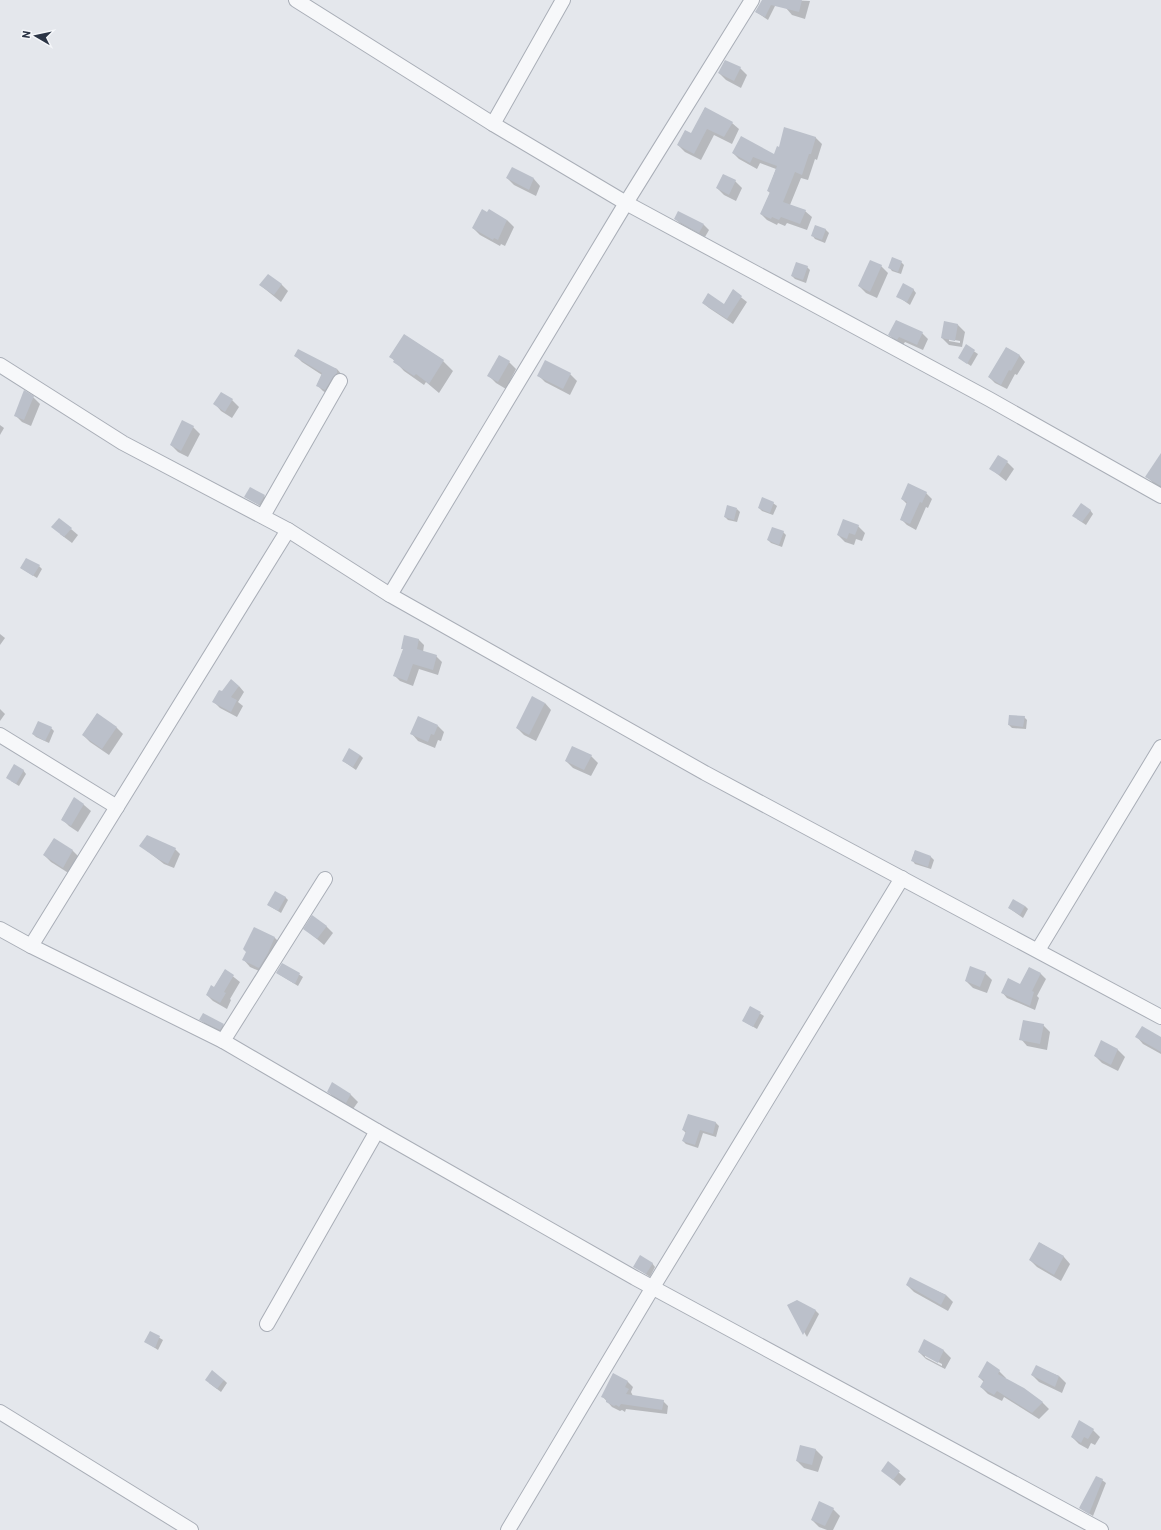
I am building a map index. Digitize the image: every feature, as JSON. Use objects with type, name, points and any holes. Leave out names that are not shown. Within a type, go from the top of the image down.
[{"type":"street","points":[[296,0],[493,124],[626,203],[989,399],[1161,496]]},
{"type":"street","points":[[493,124],[563,0]]},
{"type":"street","points":[[390,595],[626,203],[752,0]]},
{"type":"street","points":[[0,365],[123,443],[288,530],[390,595],[698,769],[1161,1017]]},
{"type":"street","points":[[263,516],[340,380]]},
{"type":"street","points":[[31,946],[288,530]]},
{"type":"street","points":[[0,735],[117,807]]},
{"type":"street","points":[[1038,950],[1161,747]]},
{"type":"street","points":[[508,1530],[653,1287],[902,878]]},
{"type":"street","points":[[222,1041],[325,879]]},
{"type":"street","points":[[0,929],[31,946],[222,1041],[377,1132],[653,1287],[1101,1530]]},
{"type":"street","points":[[267,1324],[377,1132]]},
{"type":"street","points":[[0,1412],[191,1530]]},
{"type":"building","points":[[762,0],[802,0],[799,12],[771,5],[765,17],[755,12]]},
{"type":"building","points":[[725,60],[741,67],[734,81],[718,73]]},
{"type":"building","points":[[705,107],[733,122],[724,137],[707,129],[694,154],[677,145],[685,130],[691,133]]},
{"type":"building","points":[[784,127],[816,137],[802,175],[795,172],[783,202],[806,210],[800,224],[781,217],[779,220],[772,217],[771,219],[760,214],[770,192],[767,191],[777,166],[753,157],[750,163],[732,153],[741,136],[774,154],[777,146],[779,147]]},
{"type":"building","points":[[512,167],[534,178],[529,190],[506,178]]},
{"type":"building","points":[[723,174],[736,180],[729,195],[716,188]]},
{"type":"building","points":[[482,209],[487,212],[489,209],[507,220],[498,240],[494,238],[493,240],[472,228]]},
{"type":"building","points":[[678,211],[704,224],[699,233],[674,219]]},
{"type":"building","points":[[815,225],[826,229],[822,240],[811,236]]},
{"type":"building","points":[[892,257],[902,261],[898,272],[888,268]]},
{"type":"building","points":[[870,260],[882,265],[870,292],[858,286]]},
{"type":"building","points":[[796,262],[808,266],[803,280],[791,276]]},
{"type":"building","points":[[268,274],[282,284],[274,295],[259,285]]},
{"type":"building","points":[[903,283],[914,289],[907,302],[896,297]]},
{"type":"building","points":[[733,289],[742,296],[727,319],[702,303],[708,293],[724,304]]},
{"type":"building","points":[[896,320],[923,332],[917,345],[899,337],[897,340],[888,335]]},
{"type":"building","points":[[944,321],[958,324],[955,341],[941,338]]},
{"type":"building","points":[[404,334],[444,360],[429,384],[416,374],[414,376],[393,362],[394,360],[389,357]]},
{"type":"building","points":[[966,344],[975,350],[967,364],[958,358]]},
{"type":"building","points":[[1006,347],[1020,355],[1011,371],[1009,370],[1001,385],[988,377]]},
{"type":"building","points":[[298,349],[337,369],[337,373],[325,390],[316,386],[322,373],[294,356]]},
{"type":"building","points":[[499,355],[510,361],[498,382],[487,376]]},
{"type":"building","points":[[545,360],[571,373],[563,389],[537,376]]},
{"type":"building","points":[[24,390],[34,396],[24,420],[14,416]]},
{"type":"building","points":[[221,392],[233,399],[225,412],[213,404]]},
{"type":"building","points":[[182,420],[194,426],[181,451],[170,445]]},
{"type":"building","points":[[1161,453],[1161,486],[1145,477]]},
{"type":"building","points":[[998,455],[1008,461],[999,475],[989,469]]},
{"type":"building","points":[[908,483],[927,492],[922,503],[920,502],[910,524],[900,520],[907,502],[901,499]]},
{"type":"building","points":[[250,487],[265,495],[259,505],[244,497]]},
{"type":"building","points":[[762,497],[774,502],[770,513],[758,508]]},
{"type":"building","points":[[1081,503],[1091,510],[1082,522],[1072,516]]},
{"type":"building","points":[[727,505],[737,508],[734,520],[724,517]]},
{"type":"building","points":[[59,518],[72,528],[64,537],[51,527]]},
{"type":"building","points":[[843,519],[859,525],[855,535],[849,533],[847,539],[837,535]]},
{"type":"building","points":[[772,527],[784,531],[779,545],[767,540]]},
{"type":"building","points":[[26,558],[40,565],[33,576],[20,568]]},
{"type":"building","points":[[404,635],[419,639],[417,649],[437,655],[433,670],[413,664],[407,681],[393,676],[403,649],[401,649]]},
{"type":"building","points":[[231,679],[239,686],[231,697],[237,700],[231,712],[212,702],[219,690],[222,691]]},
{"type":"building","points":[[532,696],[545,703],[529,735],[516,728]]},
{"type":"building","points":[[97,713],[117,727],[102,749],[82,735]]},
{"type":"building","points":[[1009,715],[1025,716],[1023,727],[1008,725]]},
{"type":"building","points":[[418,716],[438,725],[434,735],[431,734],[428,742],[410,734]]},
{"type":"building","points":[[38,721],[52,727],[45,741],[32,734]]},
{"type":"building","points":[[572,746],[592,755],[584,770],[565,761]]},
{"type":"building","points":[[349,748],[360,755],[353,767],[342,761]]},
{"type":"building","points":[[14,764],[24,770],[16,784],[6,778]]},
{"type":"building","points":[[74,797],[84,804],[71,826],[61,820]]},
{"type":"building","points":[[147,835],[176,848],[168,864],[139,846]]},
{"type":"building","points":[[54,838],[73,850],[63,868],[43,855]]},
{"type":"building","points":[[915,850],[931,856],[928,867],[911,861]]},
{"type":"building","points":[[275,891],[286,897],[278,911],[267,905]]},
{"type":"building","points":[[1013,899],[1025,906],[1020,915],[1008,908]]},
{"type":"building","points":[[312,915],[327,926],[317,939],[303,929]]},
{"type":"building","points":[[254,927],[275,937],[259,968],[242,960],[246,952],[243,949]]},
{"type":"building","points":[[282,963],[300,973],[295,984],[276,973]]},
{"type":"building","points":[[970,966],[986,972],[980,987],[965,981]]},
{"type":"building","points":[[1029,967],[1041,973],[1032,991],[1034,992],[1030,1006],[1001,993],[1008,978],[1020,984]]},
{"type":"building","points":[[225,969],[234,975],[224,992],[226,993],[220,1003],[206,995],[211,985],[214,987]]},
{"type":"building","points":[[750,1006],[761,1012],[753,1027],[742,1021]]},
{"type":"building","points":[[203,1013],[224,1024],[220,1030],[199,1020]]},
{"type":"building","points":[[1023,1020],[1044,1024],[1040,1044],[1019,1040]]},
{"type":"building","points":[[1142,1026],[1161,1037],[1161,1052],[1135,1037]]},
{"type":"building","points":[[1101,1040],[1118,1049],[1111,1065],[1094,1056]]},
{"type":"building","points":[[332,1082],[351,1094],[346,1103],[327,1092]]},
{"type":"building","points":[[688,1114],[716,1122],[713,1134],[700,1130],[695,1145],[682,1141],[686,1131],[682,1130]]},
{"type":"building","points":[[1039,1242],[1064,1256],[1054,1275],[1029,1260]]},
{"type":"building","points":[[640,1255],[653,1263],[646,1274],[633,1267]]},
{"type":"building","points":[[910,1277],[946,1295],[941,1305],[906,1285]]},
{"type":"building","points":[[797,1300],[816,1310],[803,1335],[787,1305]]},
{"type":"building","points":[[150,1331],[160,1336],[155,1348],[144,1342]]},
{"type":"building","points":[[924,1339],[944,1350],[938,1363],[918,1352]]},
{"type":"building","points":[[987,1361],[1000,1370],[998,1374],[1024,1388],[1043,1402],[1032,1413],[997,1391],[994,1395],[980,1387],[984,1380],[978,1377]]},
{"type":"building","points":[[1036,1365],[1059,1376],[1055,1387],[1031,1375]]},
{"type":"building","points":[[212,1370],[224,1380],[217,1389],[205,1380]]},
{"type":"building","points":[[613,1373],[628,1381],[625,1387],[629,1389],[626,1394],[664,1400],[662,1410],[621,1404],[619,1407],[606,1402],[606,1399],[601,1397]]},
{"type":"building","points":[[1079,1420],[1094,1429],[1088,1439],[1084,1437],[1081,1443],[1071,1437]]},
{"type":"building","points":[[800,1445],[816,1449],[812,1465],[796,1461]]},
{"type":"building","points":[[888,1461],[900,1471],[893,1480],[881,1471]]},
{"type":"building","points":[[1096,1476],[1103,1479],[1089,1514],[1079,1508]]},
{"type":"building","points":[[819,1501],[834,1508],[825,1526],[811,1520]]}]
